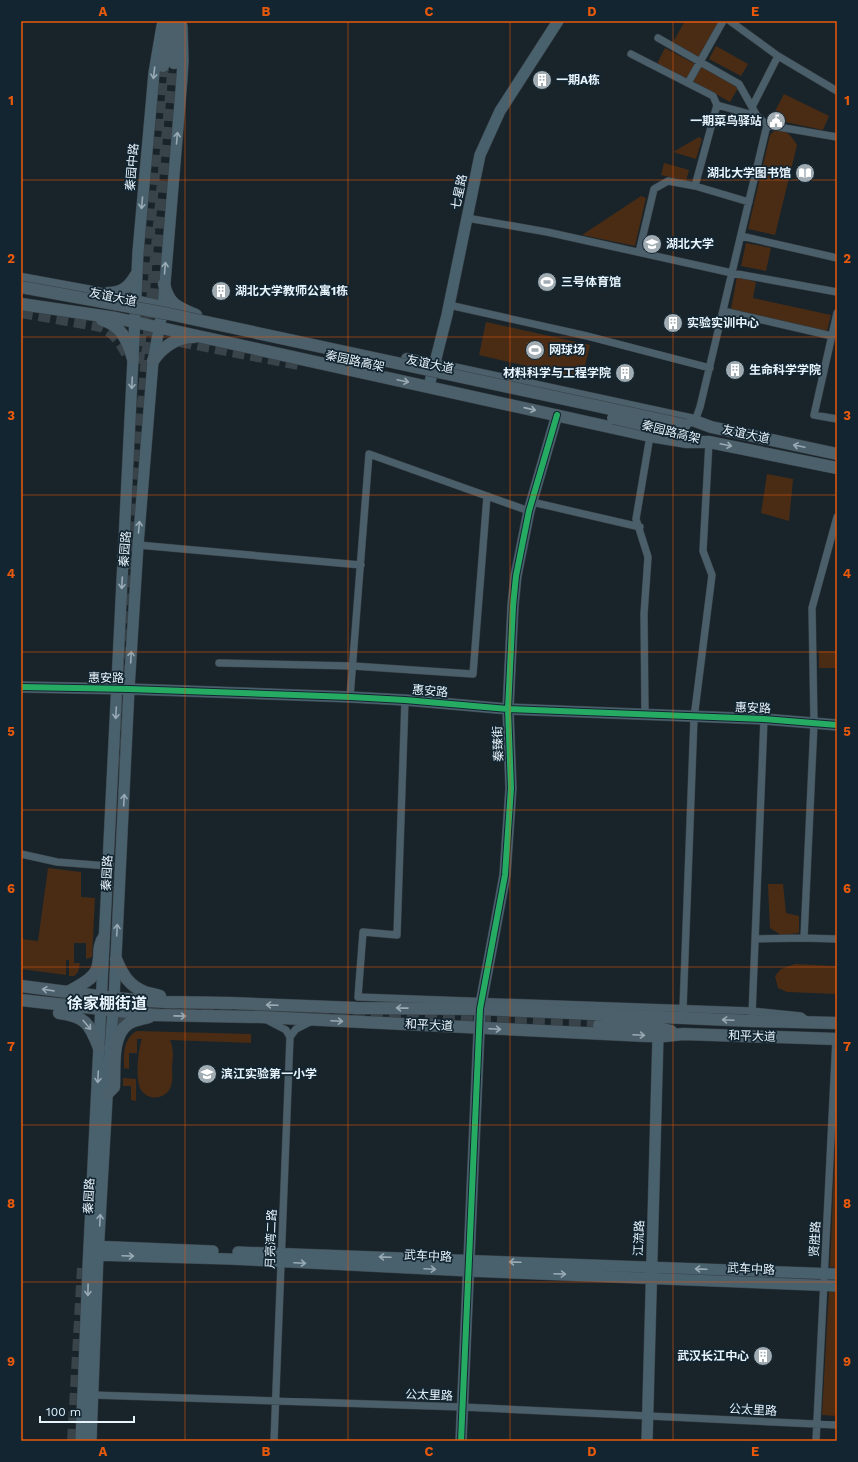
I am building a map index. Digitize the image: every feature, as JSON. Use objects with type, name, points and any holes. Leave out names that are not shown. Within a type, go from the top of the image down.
[{"type":"main road","points":[[167,21],[169,64],[178,21]]},
{"type":"main road","points":[[97,293],[116,293],[126,289],[136,275]]},
{"type":"main road","name":"友谊大道","points":[[21,279],[97,293],[434,365],[688,426]]},
{"type":"main road","points":[[164,284],[166,296],[175,306],[196,315]]},
{"type":"main road","name":"秦园路高架","points":[[21,287],[169,314],[688,426],[709,442]]},
{"type":"main road","name":"秦园路高架","points":[[21,295],[196,327],[446,380],[688,426],[711,427]]},
{"type":"main road","name":"友谊大道","points":[[21,304],[134,319],[160,328],[429,386],[650,436],[687,442],[709,442],[837,468]]},
{"type":"main road","points":[[56,309],[107,321],[117,328],[127,340],[133,359]]},
{"type":"main road","points":[[153,361],[164,349],[176,340],[191,337],[206,338]]},
{"type":"main road","points":[[354,376],[385,377]]},
{"type":"main road","name":"友谊大道","points":[[711,427],[837,454]]},
{"type":"main road","points":[[68,992],[89,979],[96,972],[100,942],[104,936]]},
{"type":"main road","points":[[116,959],[124,976],[133,985],[142,991],[159,995],[164,1002]]},
{"type":"main road","name":"和平大道","points":[[21,986],[108,997],[164,1002],[357,1008],[480,1005],[752,1016],[810,1022],[837,1023]]},
{"type":"main road","points":[[24,1001],[37,1010],[74,1015],[80,1018],[93,1032],[99,1048]]},
{"type":"main road","name":"和平大道","points":[[24,1001],[154,1016],[262,1017],[658,1036],[683,1034],[836,1038]]},
{"type":"main road","points":[[107,1094],[114,1087],[116,1042],[119,1034],[130,1023],[154,1016]]},
{"type":"main road","points":[[599,1025],[651,1026],[683,1034]]},
{"type":"street","name":"秦园中路","points":[[134,319],[136,275],[154,72],[163,21]]},
{"type":"street","points":[[162,307],[182,78],[182,21]]},
{"type":"street","name":"七星路","points":[[429,386],[449,305],[480,155],[500,111],[558,21]]},
{"type":"street","points":[[688,83],[723,21]]},
{"type":"street","points":[[730,21],[778,56],[837,91]]},
{"type":"street","points":[[658,38],[739,84],[757,116],[767,125],[837,138]]},
{"type":"street","points":[[631,54],[713,96],[717,105],[695,186]]},
{"type":"street","points":[[752,107],[778,56]]},
{"type":"street","points":[[717,105],[757,116]]},
{"type":"street","points":[[688,426],[700,407],[767,125]]},
{"type":"street","points":[[639,252],[654,189],[668,181],[695,186],[749,202]]},
{"type":"street","points":[[467,218],[547,232],[732,273],[837,292]]},
{"type":"street","points":[[741,236],[837,258]]},
{"type":"street","points":[[449,305],[587,336],[710,368]]},
{"type":"street","name":"秦园路","points":[[81,1441],[94,1250],[107,1094],[107,1010],[108,997],[116,959],[129,689],[138,545],[153,361],[160,328],[162,307]]},
{"type":"street","points":[[723,311],[832,336]]},
{"type":"street","points":[[836,317],[814,415],[837,419]]},
{"type":"street","name":"秦园路","points":[[108,997],[104,936],[134,319]]},
{"type":"street","name":"秦臻街","points":[[461,1441],[478,1028],[480,1005],[506,875],[508,853],[511,788],[508,709],[514,590],[519,556],[530,507],[557,415]]},
{"type":"street","points":[[645,714],[644,614],[648,556],[640,527],[636,519],[650,436]]},
{"type":"street","points":[[683,1009],[694,718],[712,576],[703,551],[709,442]]},
{"type":"street","points":[[350,697],[369,454],[487,496],[530,507],[640,527]]},
{"type":"street","points":[[219,663],[353,666],[473,674],[487,496]]},
{"type":"street","points":[[804,938],[814,723],[812,608],[836,526],[837,517]]},
{"type":"street","points":[[138,545],[360,565]]},
{"type":"street","name":"惠安路","points":[[21,687],[129,689],[350,697],[508,709],[645,714],[694,718],[764,719],[837,725]]},
{"type":"street","points":[[405,700],[397,935],[363,932],[358,997],[480,1005],[683,1009],[752,1016],[764,719]]},
{"type":"street","points":[[21,854],[57,862],[108,866]]},
{"type":"street","points":[[755,939],[837,939]]},
{"type":"street","name":"秦园路","points":[[91,1441],[99,1048],[107,1010]]},
{"type":"street","points":[[262,1017],[286,1030],[290,1037],[296,1029],[314,1020]]},
{"type":"street","name":"江流路","points":[[647,1441],[658,1036]]},
{"type":"street","name":"月亮湾二路","points":[[274,1441],[290,1037]]},
{"type":"street","name":"贤胜路","points":[[816,1441],[836,1038]]},
{"type":"street","name":"武车中路","points":[[94,1250],[230,1259],[281,1258],[652,1272],[837,1274]]},
{"type":"street","name":"武车中路","points":[[652,1272],[837,1286]]},
{"type":"street","name":"公太里路","points":[[92,1395],[462,1407],[837,1425]]},
{"type":"shaded area","points":[[685,21],[720,21],[699,57],[673,42]]},
{"type":"shaded area","points":[[716,46],[748,64],[741,76],[709,59]]},
{"type":"shaded area","points":[[665,48],[695,64],[687,79],[657,64]]},
{"type":"shaded area","points":[[702,67],[738,88],[730,102],[693,81]]},
{"type":"shaded area","points":[[784,94],[829,116],[823,130],[771,119]]},
{"type":"shaded area","points":[[776,129],[789,134],[797,145],[775,235],[748,229],[770,135]]},
{"type":"shaded area","points":[[699,137],[702,139],[696,159],[673,152]]},
{"type":"shaded area","points":[[664,163],[689,170],[686,181],[661,175]]},
{"type":"shaded area","points":[[641,196],[646,198],[635,246],[582,235]]},
{"type":"shaded area","points":[[746,243],[771,248],[766,271],[741,266]]},
{"type":"shaded area","points":[[737,277],[756,282],[753,298],[831,315],[827,331],[731,309]]},
{"type":"shaded area","name":"网球场","points":[[486,322],[590,345],[582,379],[479,355]]},
{"type":"shaded area","points":[[767,474],[793,479],[789,521],[761,513]]},
{"type":"shaded area","points":[[819,651],[837,651],[837,668],[819,668]]},
{"type":"shaded area","points":[[48,868],[81,872],[81,897],[95,898],[92,957],[86,959],[86,943],[74,943],[74,963],[80,963],[78,972],[74,976],[69,976],[69,960],[66,960],[66,975],[21,969],[21,939],[38,941]]},
{"type":"shaded area","points":[[768,884],[783,884],[786,913],[799,916],[799,933],[781,935],[770,928]]},
{"type":"shaded area","points":[[795,964],[837,966],[837,994],[787,992],[778,988],[775,976],[781,969]]},
{"type":"shaded area","points":[[137,1031],[251,1034],[251,1043],[170,1040],[173,1054],[171,1086],[166,1094],[153,1097],[144,1094],[139,1086],[138,1065],[139,1050],[142,1039],[137,1039],[137,1053],[129,1053],[129,1069],[124,1068],[125,1047],[132,1034]]},
{"type":"shaded area","points":[[123,1078],[136,1079],[136,1101],[131,1100],[131,1086],[123,1086]]},
{"type":"shaded area","points":[[837,1096],[837,1268],[830,1267]]},
{"type":"shaded area","points":[[829,1291],[837,1291],[837,1416],[822,1415]]},
{"type":"tunnel","points":[[118,767],[136,491],[174,63]]},
{"type":"tunnel","points":[[138,364],[163,66]]},
{"type":"tunnel","points":[[21,312],[101,326],[118,339],[129,358]]},
{"type":"tunnel","points":[[180,341],[299,364]]},
{"type":"tunnel","points":[[101,1057],[104,1046],[113,1029],[127,1016],[146,1009],[157,1007],[256,1011]]},
{"type":"tunnel","points":[[299,1013],[599,1025]]},
{"type":"tunnel","points":[[73,1441],[83,1268]]},
{"type":"cycle path","points":[[461,1441],[480,1009],[505,875],[511,788],[508,709],[513,606],[516,576],[529,511],[557,415]]},
{"type":"cycle path","points":[[21,687],[129,689],[350,697],[508,709],[764,719],[837,725]]},
{"type":"place","name":"一期A栋","points":[[542,80]]},
{"type":"place","name":"一期菜鸟驿站","points":[[776,121]]},
{"type":"place","name":"湖北大学图书馆","points":[[805,173]]},
{"type":"place","name":"湖北大学","points":[[652,244]]},
{"type":"place","name":"三号体育馆","points":[[547,282]]},
{"type":"place","name":"湖北大学教师公寓1栋","points":[[221,291]]},
{"type":"place","name":"实验实训中心","points":[[673,323]]},
{"type":"place","name":"网球场","points":[[535,350]]},
{"type":"place","name":"生命科学学院","points":[[735,370]]},
{"type":"place","name":"材料科学与工程学院","points":[[625,373]]},
{"type":"place","name":"滨江实验第一小学","points":[[207,1074]]},
{"type":"place","name":"武汉长江中心","points":[[763,1356]]},
{"type":"district","name":"徐家棚街道","points":[[107,1003]]}]
